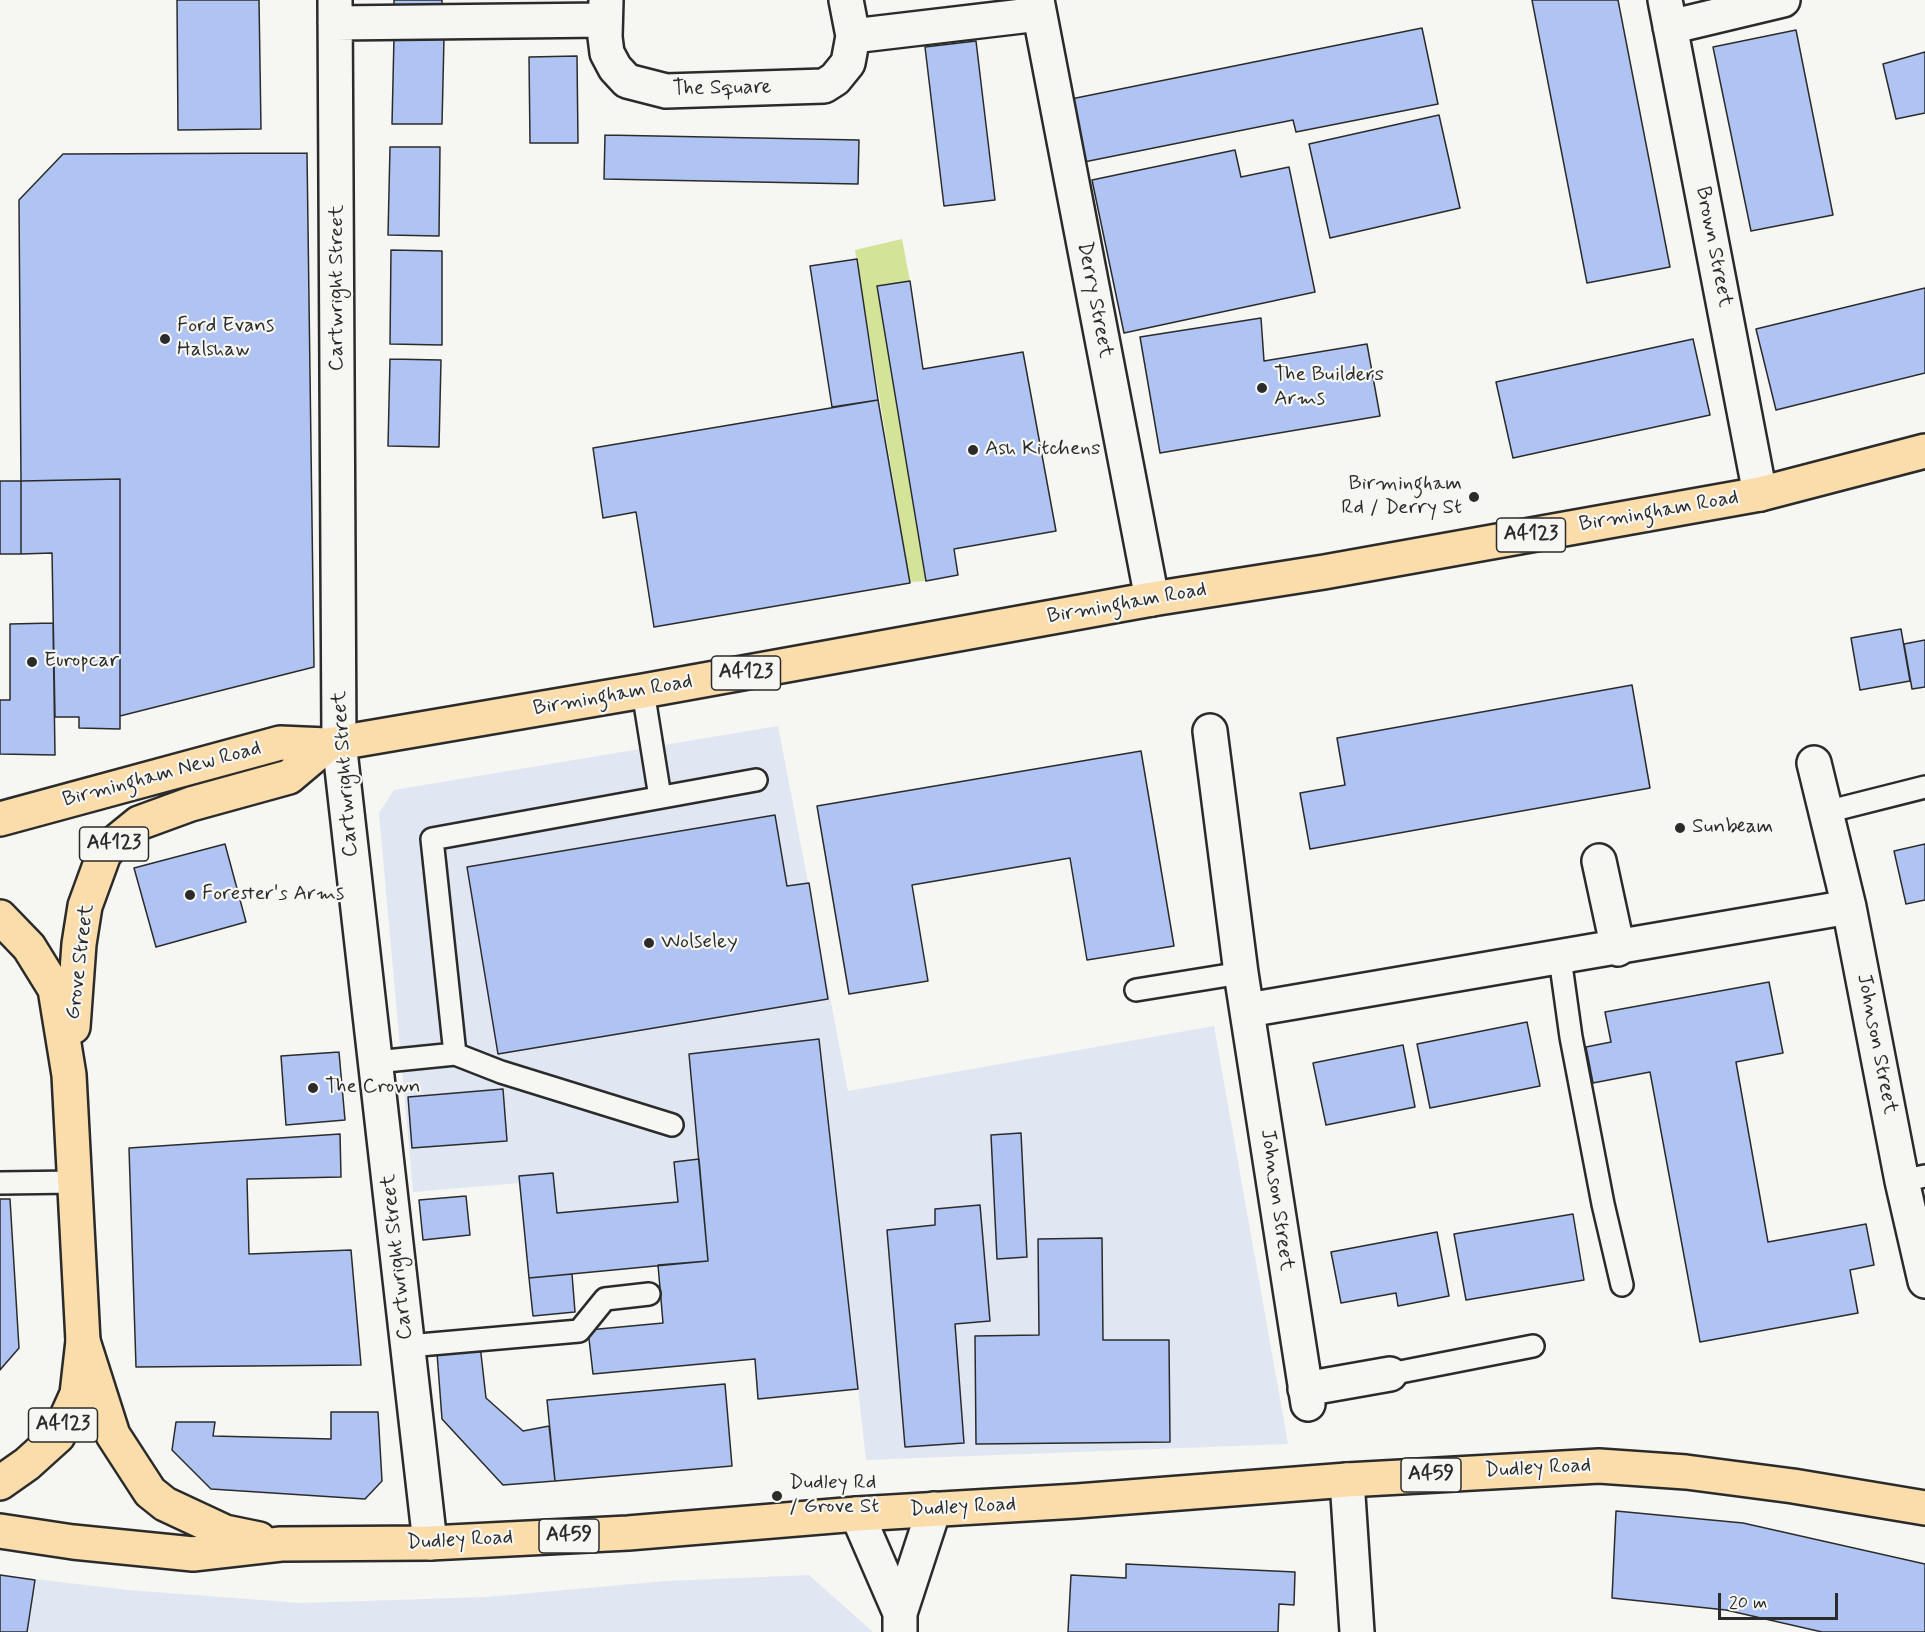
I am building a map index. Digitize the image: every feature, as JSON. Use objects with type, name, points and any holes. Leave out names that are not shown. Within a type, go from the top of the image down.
[{"type":"main road","name":"Birmingham Road","points":[[333,744],[643,692],[1152,599],[1324,572],[1760,494],[1925,451]]},
{"type":"main road","name":"Birmingham New Road","points":[[0,819],[280,743],[333,744]]},
{"type":"main road","name":"Grove Street","points":[[69,1075],[80,935],[85,906],[104,854],[139,823],[191,804],[289,777],[333,744]]},
{"type":"main road","name":"Grove Street","points":[[0,917],[29,947],[55,989],[69,1075],[83,1341],[77,1394],[58,1436],[27,1464],[0,1483]]},
{"type":"main road","name":"Grove Street","points":[[83,1341],[112,1435],[150,1492],[165,1504],[225,1532],[281,1544]]},
{"type":"main road","name":"Dudley Road","points":[[0,1531],[73,1542],[193,1554],[281,1544],[430,1543],[628,1533],[856,1514],[1347,1480],[1599,1466],[1686,1472],[1925,1508]]},
{"type":"street","name":"The Square","points":[[335,12],[605,10],[607,53],[615,69],[627,81],[666,91],[824,86],[835,79],[848,63],[853,36],[846,0]]},
{"type":"street","points":[[1668,14],[1783,0]]},
{"type":"street","points":[[853,36],[1038,7]]},
{"type":"street","name":"Derry Street","points":[[1038,7],[1152,599]]},
{"type":"street","name":"Cartwright Street","points":[[335,12],[333,744],[376,1062],[430,1543]]},
{"type":"street","name":"Brown Street","points":[[1668,14],[1760,494]]},
{"type":"street","name":"Johnson Street","points":[[1210,731],[1241,973],[1307,1397],[1390,1374]]},
{"type":"street","name":"Johnson Street","points":[[1814,763],[1914,1179],[1925,1281]]},
{"type":"street","points":[[1599,861],[1618,949]]},
{"type":"street","points":[[1248,1010],[1618,949],[1849,907]]},
{"type":"street","points":[[1347,1480],[1357,1632]]},
{"type":"street","points":[[900,1623],[934,1509]]},
{"type":"street","points":[[856,1514],[900,1623]]},
{"type":"lane","points":[[643,692],[660,797]]},
{"type":"lane","points":[[455,1054],[432,838],[756,780]]},
{"type":"lane","points":[[1826,812],[1925,787]]},
{"type":"lane","points":[[1560,958],[1586,1115],[1622,1285]]},
{"type":"lane","points":[[1136,990],[1241,973]]},
{"type":"lane","points":[[376,1062],[455,1054],[501,1072],[672,1125]]},
{"type":"lane","points":[[0,1184],[76,1182]]},
{"type":"lane","points":[[408,1346],[579,1331],[605,1299],[649,1294]]},
{"type":"lane","points":[[1390,1374],[1533,1346]]},
{"type":"shaded area","points":[[778,726],[848,1091],[1214,1026],[1288,1444],[866,1460],[819,1039],[689,1055],[708,1261],[529,1278],[520,1183],[413,1192],[379,813],[394,790]]},
{"type":"shaded area","points":[[0,1575],[128,1590],[301,1603],[486,1597],[666,1581],[809,1575],[873,1632],[0,1632]]},
{"type":"green space","points":[[902,239],[910,281],[877,286],[926,581],[910,582],[855,250]]},
{"type":"building","points":[[177,0],[259,0],[261,129],[178,130]]},
{"type":"building","points":[[394,0],[442,0],[442,8],[394,8]]},
{"type":"building","points":[[1532,0],[1618,0],[1670,267],[1587,283]]},
{"type":"building","points":[[1422,28],[1438,104],[1296,132],[1293,120],[1084,162],[1071,99]]},
{"type":"building","points":[[1796,30],[1833,215],[1751,231],[1713,47]]},
{"type":"building","points":[[394,37],[444,38],[442,124],[392,124]]},
{"type":"building","points":[[976,41],[995,200],[944,206],[925,47]]},
{"type":"building","points":[[1925,52],[1925,113],[1896,119],[1883,64]]},
{"type":"building","points":[[577,56],[578,143],[530,143],[529,57]]},
{"type":"building","points":[[1439,115],[1460,208],[1330,238],[1309,144]]},
{"type":"building","points":[[605,135],[859,140],[858,184],[604,179]]},
{"type":"building","points":[[390,147],[440,147],[439,236],[388,235]]},
{"type":"building","points":[[1235,150],[1241,177],[1289,167],[1315,292],[1124,333],[1092,180]]},
{"type":"building","name":"Ford Evans Halshaw","points":[[307,153],[314,667],[120,716],[120,479],[21,481],[19,200],[63,154]]},
{"type":"building","points":[[391,250],[442,251],[442,345],[390,344]]},
{"type":"building","points":[[857,259],[878,400],[832,407],[810,266]]},
{"type":"building","name":"Ash Kitchens","points":[[910,281],[923,369],[1023,352],[1056,531],[954,549],[958,575],[926,581],[877,286]]},
{"type":"building","points":[[1925,288],[1925,373],[1776,410],[1756,329]]},
{"type":"building","name":"The Builders Arms","points":[[1261,318],[1264,361],[1367,344],[1380,416],[1160,453],[1140,337]]},
{"type":"building","points":[[1693,339],[1710,415],[1513,458],[1496,382]]},
{"type":"building","points":[[390,359],[441,360],[439,447],[388,446]]},
{"type":"building","points":[[878,400],[910,583],[654,627],[636,512],[603,518],[593,448]]},
{"type":"building","points":[[120,479],[120,729],[79,728],[79,717],[55,717],[52,553],[21,554],[21,481]]},
{"type":"building","points":[[0,481],[21,481],[21,554],[0,554]]},
{"type":"building","name":"Europcar","points":[[53,623],[55,755],[0,754],[0,700],[10,700],[10,624]]},
{"type":"building","points":[[1901,629],[1910,681],[1860,690],[1851,638]]},
{"type":"building","points":[[1925,640],[1925,687],[1912,689],[1904,644]]},
{"type":"building","points":[[1632,685],[1650,788],[1310,849],[1300,793],[1345,785],[1337,738]]},
{"type":"building","points":[[1141,751],[1174,946],[1087,960],[1070,858],[912,885],[928,981],[849,994],[817,806]]},
{"type":"building","name":"Wolseley","points":[[775,815],[787,886],[809,883],[828,999],[498,1054],[467,867]]},
{"type":"building","name":"Forester's Arms","points":[[225,844],[246,922],[156,947],[134,868]]},
{"type":"building","points":[[1925,844],[1925,900],[1906,904],[1894,851]]},
{"type":"building","points":[[1769,982],[1783,1053],[1736,1062],[1768,1242],[1866,1224],[1874,1265],[1850,1270],[1858,1313],[1700,1342],[1650,1072],[1593,1083],[1586,1047],[1611,1042],[1605,1012]]},
{"type":"building","points":[[1527,1022],[1540,1086],[1430,1108],[1417,1044]]},
{"type":"building","points":[[819,1039],[858,1389],[758,1399],[755,1359],[593,1374],[588,1330],[663,1323],[658,1265],[708,1261],[689,1054]]},
{"type":"building","points":[[1403,1045],[1415,1107],[1326,1125],[1313,1063]]},
{"type":"building","name":"The Crown","points":[[339,1052],[345,1120],[286,1125],[281,1056]]},
{"type":"building","points":[[503,1089],[507,1141],[412,1148],[408,1097]]},
{"type":"building","points":[[1021,1133],[1027,1257],[997,1259],[991,1135]]},
{"type":"building","points":[[340,1134],[341,1177],[247,1179],[249,1254],[351,1250],[361,1365],[136,1367],[129,1148]]},
{"type":"building","points":[[699,1159],[708,1261],[529,1278],[519,1176],[553,1173],[557,1213],[678,1202],[674,1162]]},
{"type":"building","points":[[466,1196],[470,1235],[423,1240],[419,1200]]},
{"type":"building","points":[[0,1199],[10,1199],[19,1348],[0,1370]]},
{"type":"building","points":[[980,1205],[990,1321],[955,1324],[964,1443],[905,1447],[887,1230],[935,1225],[935,1209]]},
{"type":"building","points":[[1573,1214],[1584,1280],[1466,1300],[1454,1234]]},
{"type":"building","points":[[1437,1232],[1449,1296],[1398,1306],[1396,1293],[1341,1303],[1331,1252]]},
{"type":"building","points":[[1102,1238],[1103,1340],[1169,1340],[1170,1442],[976,1444],[975,1336],[1039,1335],[1038,1239]]},
{"type":"building","points":[[572,1274],[575,1312],[533,1316],[529,1278]]},
{"type":"building","points":[[480,1345],[486,1398],[523,1431],[549,1426],[555,1481],[503,1485],[442,1419],[437,1353]]},
{"type":"building","points":[[725,1384],[732,1466],[555,1481],[547,1400]]},
{"type":"building","points":[[331,1412],[378,1412],[382,1481],[365,1499],[211,1489],[172,1450],[176,1422],[215,1422],[213,1436],[331,1439]]},
{"type":"building","points":[[1616,1511],[1743,1523],[1925,1564],[1925,1632],[1822,1632],[1726,1610],[1612,1598]]},
{"type":"building","points":[[1126,1564],[1295,1572],[1294,1605],[1279,1604],[1278,1632],[1068,1632],[1071,1575],[1126,1578]]},
{"type":"building","points":[[0,1575],[35,1580],[27,1632],[0,1632]]},
{"type":"place","name":"Ford Evans Halshaw","points":[[165,339]]},
{"type":"place","name":"The Builders Arms","points":[[1262,388]]},
{"type":"place","name":"Ash Kitchens","points":[[973,450]]},
{"type":"place","name":"Birmingham Rd / Derry St","points":[[1474,497]]},
{"type":"place","name":"Europcar","points":[[32,662]]},
{"type":"place","name":"Sunbeam","points":[[1680,828]]},
{"type":"place","name":"Forester's Arms","points":[[190,895]]},
{"type":"place","name":"Wolseley","points":[[649,943]]},
{"type":"place","name":"The Crown","points":[[313,1088]]},
{"type":"place","name":"Dudley Rd / Grove St","points":[[777,1496]]}]
